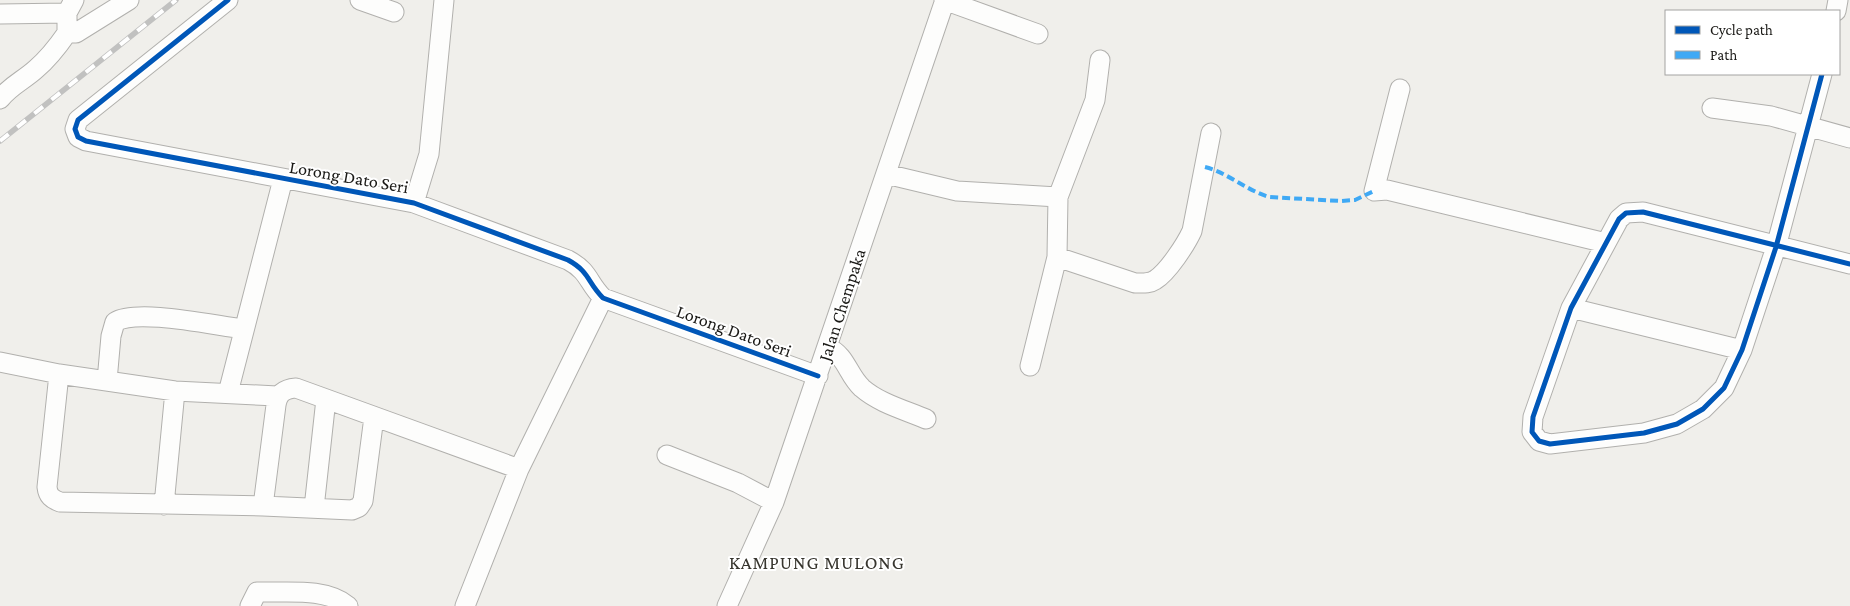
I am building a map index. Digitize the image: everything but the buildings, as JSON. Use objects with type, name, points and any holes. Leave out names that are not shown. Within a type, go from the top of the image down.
[{"type":"street","points":[[68,33],[76,33],[129,0]]},
{"type":"street","name":"Lorong Dato Seri","points":[[228,0],[78,120],[75,129],[78,137],[86,141],[414,203],[577,265],[585,271],[593,286],[603,298],[818,376]]},
{"type":"street","points":[[360,0],[394,12]]},
{"type":"street","points":[[414,203],[428,154],[444,0]]},
{"type":"street","points":[[944,0],[1038,34]]},
{"type":"street","name":"Jalan Chempaka","points":[[727,606],[774,502],[944,0]]},
{"type":"street","points":[[0,14],[71,7],[68,33],[47,59],[13,85],[0,99]]},
{"type":"street","points":[[1030,366],[1057,257],[1058,197],[1095,100],[1100,60]]},
{"type":"street","points":[[1822,75],[1810,126],[1776,247],[1742,350],[1724,388],[1703,409],[1677,424],[1644,432],[1550,444],[1539,441],[1532,432],[1533,417],[1571,308],[1618,219],[1626,213],[1634,211],[1776,247],[1850,264]]},
{"type":"street","points":[[1400,89],[1374,191],[1387,190],[1606,243]]},
{"type":"street","points":[[1712,108],[1771,116],[1850,138]]},
{"type":"street","points":[[1057,257],[1135,283],[1145,284],[1155,280],[1187,242],[1192,231],[1211,133]]},
{"type":"street","points":[[886,174],[957,191],[1058,197]]},
{"type":"street","points":[[228,393],[283,179]]},
{"type":"street","points":[[465,606],[519,469],[603,298]]},
{"type":"street","points":[[1571,308],[1742,350]]},
{"type":"street","points":[[107,381],[111,336],[115,322],[123,317],[141,316],[244,329]]},
{"type":"street","points":[[827,348],[837,352],[851,375],[871,395],[926,419]]},
{"type":"street","points":[[0,362],[59,374],[175,391],[278,396]]},
{"type":"street","points":[[59,374],[47,487],[48,494],[60,502],[263,506],[352,510],[362,505],[374,417]]},
{"type":"street","points":[[263,506],[278,396],[286,389],[296,388],[519,469]]},
{"type":"street","points":[[164,504],[175,391]]},
{"type":"street","points":[[314,508],[326,399]]},
{"type":"street","points":[[667,455],[738,483],[774,502]]},
{"type":"street","points":[[250,606],[257,592],[322,594],[340,599],[348,606]]},
{"type":"railway","points":[[0,141],[176,0]]},
{"type":"marked path","points":[[1205,167],[1269,197],[1341,201],[1355,200],[1374,191]]},
{"type":"cycle path","points":[[228,0],[78,120],[75,129],[78,137],[86,141],[414,203],[568,260],[585,273],[603,298],[818,376]]},
{"type":"cycle path","points":[[1776,246],[1822,75]]},
{"type":"cycle path","points":[[1643,212],[1776,246],[1742,350],[1724,388],[1703,409],[1677,424],[1644,433],[1550,444],[1539,441],[1532,432],[1533,417],[1571,308],[1619,219],[1626,213],[1643,212]]},
{"type":"cycle path","points":[[1776,246],[1850,264]]},
{"type":"district","name":"KAMPUNG MULONG","points":[[817,562]]}]
